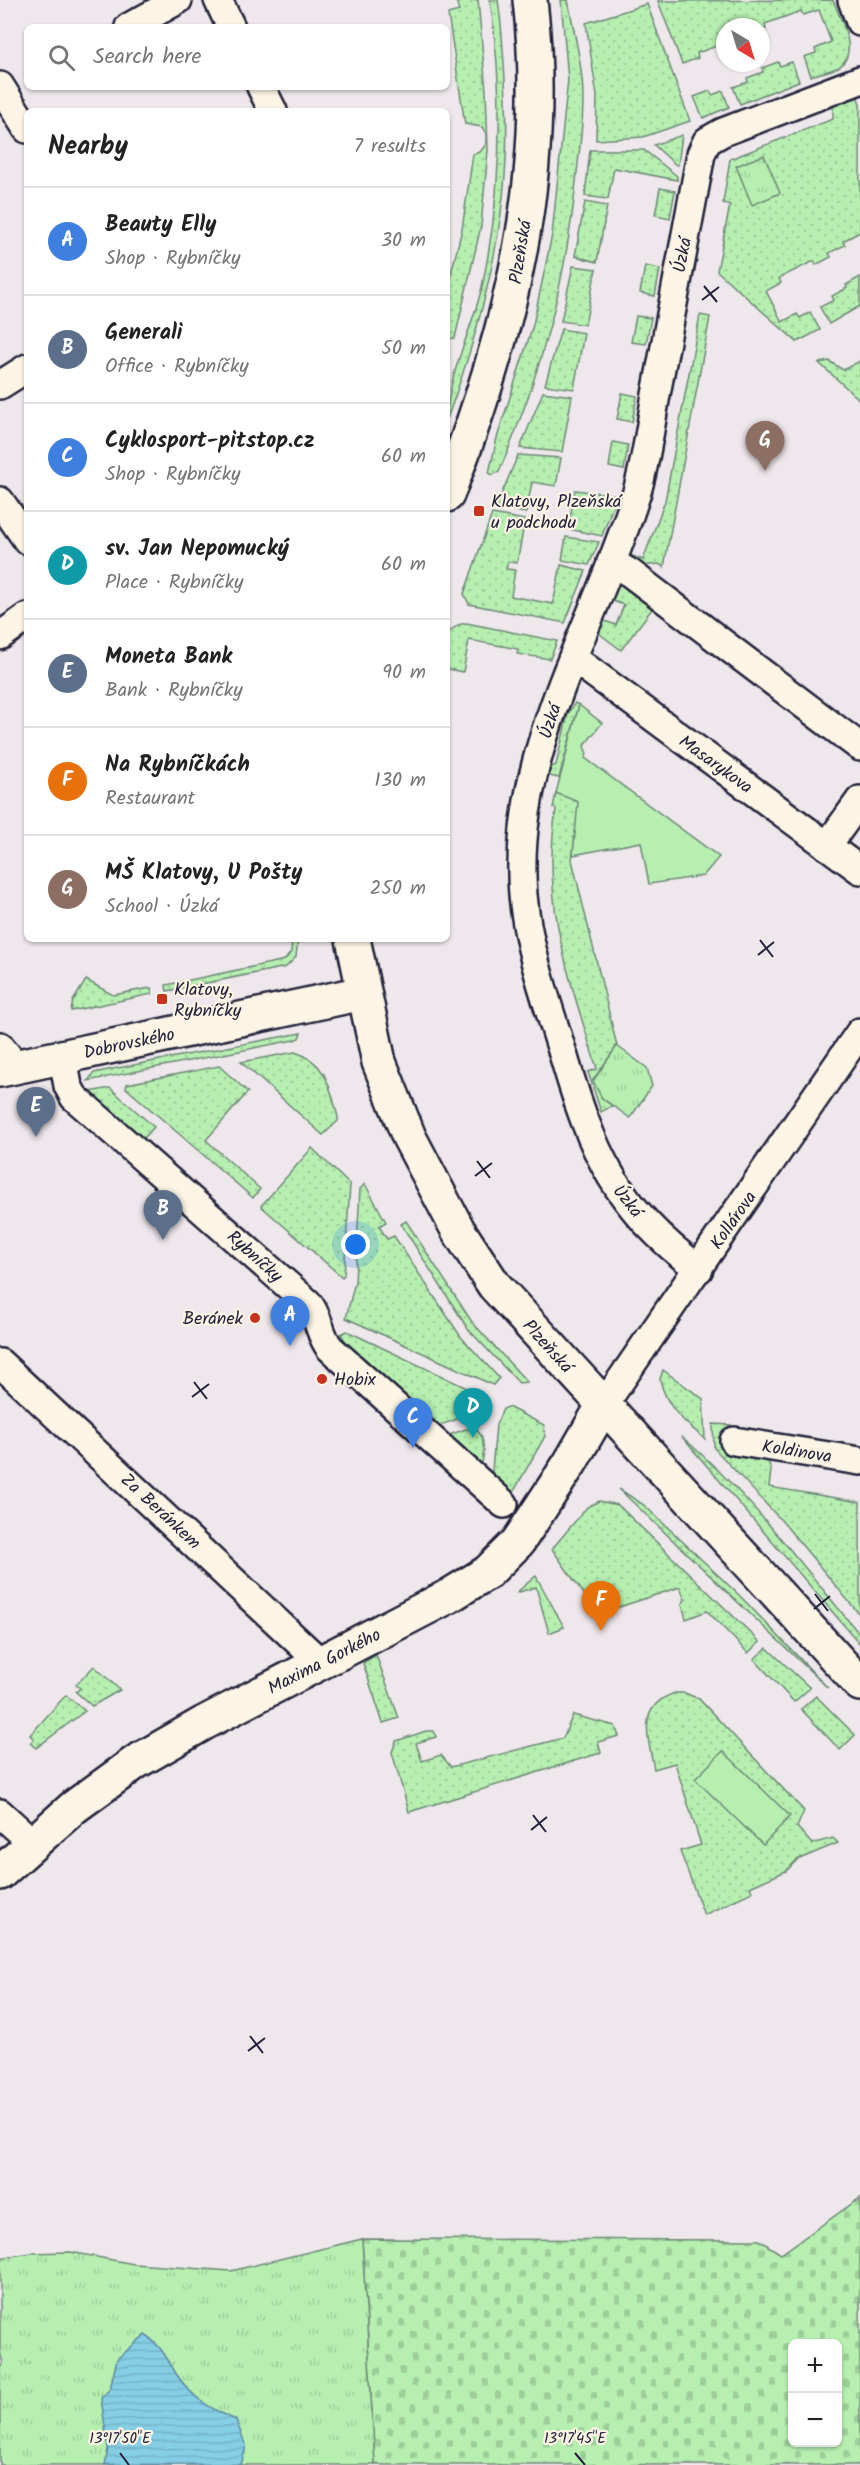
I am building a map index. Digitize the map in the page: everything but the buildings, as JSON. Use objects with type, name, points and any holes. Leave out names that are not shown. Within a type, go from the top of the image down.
[{"type":"main road","name":"Plzeňská","points":[[450,487],[478,414],[507,319],[521,250],[531,167],[535,84],[530,0]]},
{"type":"main road","name":"Plzeňská","points":[[354,942],[380,1062],[410,1137],[458,1230],[494,1285],[860,1684]]},
{"type":"main road","name":"Dobrovského","points":[[6,1061],[63,1057],[363,993]]},
{"type":"main road","name":"Maxima Gorkého","points":[[0,1874],[32,1842],[74,1807],[136,1762],[320,1662],[449,1596],[499,1562],[518,1542],[603,1406]]},
{"type":"street","points":[[134,24],[178,0]]},
{"type":"street","points":[[218,0],[230,24]]},
{"type":"street","points":[[852,0],[860,22]]},
{"type":"street","name":"Úzká","points":[[699,1269],[645,1223],[621,1195],[605,1169],[583,1119],[531,945],[523,895],[523,840],[527,804],[549,723],[637,492],[702,154],[707,141],[723,132],[860,80]]},
{"type":"street","points":[[8,90],[24,123]]},
{"type":"street","points":[[262,90],[272,108]]},
{"type":"street","points":[[0,385],[24,371]]},
{"type":"street","points":[[0,501],[24,536]]},
{"type":"street","points":[[611,562],[630,573],[860,747]]},
{"type":"street","points":[[0,636],[24,618]]},
{"type":"street","name":"Masarykova","points":[[573,658],[860,870]]},
{"type":"street","points":[[827,846],[860,800]]},
{"type":"street","name":"Kollárova","points":[[603,1406],[860,1032]]},
{"type":"street","name":"Rybníčky","points":[[63,1057],[68,1086],[74,1097],[308,1303],[319,1319],[324,1339],[330,1348],[504,1504]]},
{"type":"street","name":"Za Beránkem","points":[[0,1363],[320,1662]]},
{"type":"street","name":"Koldinova","points":[[734,1441],[860,1461]]},
{"type":"street","points":[[0,1813],[32,1842]]},
{"type":"green space","points":[[456,0],[478,0],[486,91],[488,150],[481,226],[455,338],[450,339],[450,278],[462,229],[473,154],[480,152],[487,143],[487,135],[482,127],[465,124],[448,14],[459,11]]},
{"type":"green space","points":[[490,0],[498,0],[507,138],[502,206],[485,298],[450,410],[451,386],[478,303],[494,216],[499,108]]},
{"type":"green space","points":[[561,0],[568,0],[583,87],[582,127],[572,212],[559,288],[540,362],[499,472],[493,475],[489,473],[497,438],[533,325],[552,235],[568,79]]},
{"type":"green space","points":[[833,0],[844,25],[848,53],[845,61],[839,67],[811,76],[804,57],[816,53],[815,49],[831,42],[819,10],[803,15],[801,11],[770,22],[770,18],[716,18],[716,46],[697,53],[698,58],[682,64],[658,1]]},
{"type":"green space","points":[[647,4],[690,121],[643,137],[596,140],[597,96],[586,23]]},
{"type":"green space","points":[[778,62],[780,66],[792,62],[799,81],[740,104],[733,87],[748,82],[747,78],[770,72],[770,65]]},
{"type":"green space","points":[[710,91],[712,95],[723,91],[729,107],[703,118],[694,97]]},
{"type":"green space","points":[[857,95],[860,104],[860,232],[843,241],[845,245],[829,253],[831,257],[816,265],[814,261],[779,278],[781,283],[766,291],[782,322],[797,314],[800,318],[810,312],[820,330],[797,342],[717,271],[730,205],[723,203],[730,159],[833,119],[833,108],[837,101]]},
{"type":"green space","points":[[682,135],[678,165],[676,165],[654,145]]},
{"type":"green space","points":[[590,150],[644,150],[677,176],[677,180],[614,168],[608,199],[585,196]]},
{"type":"green space","points":[[764,155],[780,193],[752,205],[736,166]]},
{"type":"green space","points":[[660,188],[675,191],[670,218],[655,215]]},
{"type":"green space","points":[[585,202],[607,206],[597,262],[575,256]]},
{"type":"green space","points":[[573,266],[596,269],[585,325],[561,321]]},
{"type":"green space","points":[[645,266],[660,269],[655,296],[640,293]]},
{"type":"green space","points":[[860,277],[860,306],[829,324],[820,307],[834,300],[832,296],[847,288],[846,285]]},
{"type":"green space","points":[[700,315],[710,317],[664,567],[659,564],[633,567],[625,553],[643,560],[665,501]]},
{"type":"green space","points":[[636,316],[651,318],[646,344],[631,342]]},
{"type":"green space","points":[[561,329],[584,333],[574,389],[545,385]]},
{"type":"green space","points":[[829,361],[843,370],[860,361],[860,400],[819,363]]},
{"type":"green space","points":[[543,392],[572,396],[562,452],[520,448]]},
{"type":"green space","points":[[622,393],[637,396],[632,422],[617,419]]},
{"type":"green space","points":[[613,442],[628,445],[624,470],[609,467]]},
{"type":"green space","points":[[518,455],[561,458],[556,486],[532,482],[526,513],[496,507]]},
{"type":"green space","points":[[575,490],[617,495],[602,536],[568,529]]},
{"type":"green space","points":[[492,514],[525,520],[517,563],[508,562],[506,569],[515,570],[511,596],[553,604],[561,565],[586,571],[565,623],[469,604],[464,594]]},
{"type":"green space","points":[[566,537],[599,542],[589,565],[562,560]]},
{"type":"green space","points":[[617,580],[658,601],[621,650],[596,631],[599,619],[616,625],[624,605],[607,599]]},
{"type":"green space","points":[[466,623],[557,641],[550,659],[517,654],[518,649],[469,640],[463,672],[450,670],[450,631],[458,625]]},
{"type":"green space","points":[[575,703],[579,705],[559,778],[545,775],[545,770],[556,765],[568,714]]},
{"type":"green space","points":[[579,705],[602,723],[584,746],[587,754],[585,758],[719,857],[703,876],[649,884],[641,842],[573,855],[578,802],[556,793]]},
{"type":"green space","points":[[556,793],[579,801],[572,860],[617,1046],[593,1080],[602,1098],[612,1106],[601,1112],[588,1072],[597,1069],[568,972],[555,910],[552,844],[556,809],[553,808]]},
{"type":"green space","points":[[292,942],[298,942],[296,957],[286,967],[167,991],[166,985],[285,960],[291,952]]},
{"type":"green space","points":[[86,980],[113,995],[151,988],[152,994],[71,1011],[73,1001]]},
{"type":"green space","points":[[301,1033],[299,1038],[294,1040],[88,1081],[94,1073]]},
{"type":"green space","points":[[617,1046],[647,1068],[652,1086],[630,1118],[602,1098],[593,1081]]},
{"type":"green space","points":[[295,1052],[306,1056],[321,1069],[329,1086],[338,1121],[323,1135],[241,1062]]},
{"type":"green space","points":[[219,1066],[248,1092],[206,1140],[260,1189],[253,1198],[126,1088],[127,1084]]},
{"type":"green space","points":[[110,1088],[154,1127],[145,1137],[139,1138],[90,1092]]},
{"type":"green space","points":[[312,1148],[350,1185],[344,1275],[342,1277],[261,1206]]},
{"type":"green space","points":[[365,1184],[386,1222],[379,1226],[387,1239],[394,1236],[461,1337],[499,1378],[493,1385],[346,1318],[355,1282],[360,1189]]},
{"type":"green space","points":[[406,1221],[472,1322],[527,1382],[519,1383],[468,1329],[401,1224]]},
{"type":"green space","points":[[347,1331],[484,1396],[463,1416],[438,1425],[352,1348],[347,1352],[343,1349],[347,1344],[341,1334]]},
{"type":"green space","points":[[663,1370],[703,1399],[705,1439],[683,1420],[666,1397],[660,1379]]},
{"type":"green space","points":[[508,1407],[544,1425],[545,1436],[514,1491],[507,1493],[491,1482],[496,1425],[503,1409]]},
{"type":"green space","points":[[713,1424],[731,1425],[731,1452],[767,1457],[771,1470],[769,1487],[860,1502],[860,1615],[781,1520],[714,1448]]},
{"type":"green space","points":[[466,1429],[477,1430],[482,1437],[484,1451],[481,1469],[446,1440],[452,1434]]},
{"type":"green space","points":[[682,1437],[730,1482],[775,1532],[860,1635],[860,1644]]},
{"type":"green space","points":[[619,1489],[644,1505],[740,1596],[828,1688]]},
{"type":"green space","points":[[599,1501],[618,1505],[760,1642],[748,1653],[707,1611],[686,1619],[682,1604],[685,1600],[680,1587],[598,1614],[552,1549],[587,1507]]},
{"type":"green space","points":[[536,1576],[564,1627],[549,1633],[536,1587],[516,1593]]},
{"type":"green space","points":[[767,1648],[810,1688],[794,1702],[754,1659]]},
{"type":"green space","points":[[376,1655],[399,1718],[383,1723],[363,1663]]},
{"type":"green space","points":[[94,1666],[120,1690],[92,1706],[76,1692],[80,1688],[76,1685]]},
{"type":"green space","points":[[675,1693],[685,1693],[699,1699],[804,1811],[797,1827],[812,1844],[833,1838],[838,1843],[797,1860],[786,1871],[750,1887],[752,1892],[704,1915],[680,1851],[701,1845],[675,1763],[654,1769],[649,1745],[648,1724],[654,1706]]},
{"type":"green space","points":[[66,1695],[85,1711],[36,1748],[30,1743],[34,1739],[30,1735]]},
{"type":"green space","points":[[816,1696],[855,1735],[840,1750],[801,1709]]},
{"type":"green space","points":[[573,1715],[615,1726],[619,1736],[598,1742],[601,1753],[409,1812],[392,1752],[396,1741],[426,1731],[434,1731],[436,1737],[416,1743],[422,1761],[441,1755],[451,1767],[563,1738]]},
{"type":"green space","points":[[723,1751],[790,1816],[763,1845],[695,1779]]},
{"type":"green space","points":[[860,2198],[860,2465],[375,2465],[362,2239],[759,2240],[781,2254]]},
{"type":"green space","points":[[362,2239],[375,2465],[0,2465],[0,2368],[3,2363],[0,2352],[0,2258],[31,2253],[70,2252],[134,2264],[231,2271]]},
{"type":"water","points":[[145,2335],[160,2348],[177,2375],[196,2397],[236,2420],[246,2446],[241,2465],[105,2465],[108,2449],[101,2398],[110,2389],[117,2359]]},
{"type":"place","name":"MŠ Klatovy, U Pošty","points":[[765,471]]},
{"type":"place","name":"Klatovy, Plzeňská u podchodu","points":[[479,511]]},
{"type":"place","name":"Klatovy, Rybníčky","points":[[162,999]]},
{"type":"place","name":"Moneta Bank","points":[[36,1137]]},
{"type":"place","name":"Generali","points":[[163,1240]]},
{"type":"place","name":"Beránek","points":[[255,1318]]},
{"type":"place","name":"Beauty Elly","points":[[290,1346]]},
{"type":"place","name":"Hobix","points":[[322,1379]]},
{"type":"place","name":"sv. Jan Nepomucký","points":[[473,1438]]},
{"type":"place","name":"Cyklosport-pitstop.cz","points":[[413,1448]]},
{"type":"place","name":"Na Rybníčkách","points":[[601,1631]]}]
